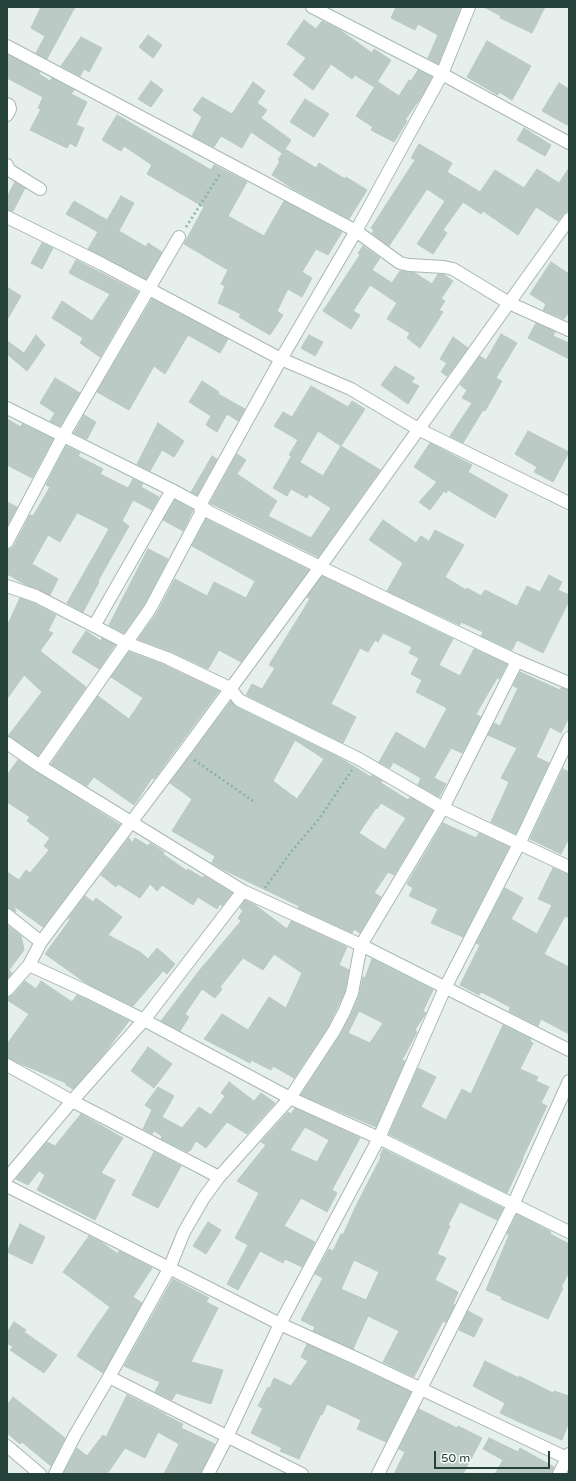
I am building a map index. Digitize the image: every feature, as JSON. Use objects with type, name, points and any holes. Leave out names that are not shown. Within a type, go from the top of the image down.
[{"type":"street","points":[[312,7],[442,74],[569,143]]},
{"type":"street","points":[[40,766],[128,643],[150,609],[201,513],[200,505],[281,359],[356,230],[442,74],[469,7]]},
{"type":"street","points":[[7,46],[356,230],[400,262],[409,265],[453,269],[509,303],[569,330]]},
{"type":"street","points":[[7,104],[9,105],[10,110],[7,115]]},
{"type":"street","points":[[8,170],[40,189]]},
{"type":"street","points":[[7,217],[102,264],[281,359],[351,389],[418,429],[569,503]]},
{"type":"street","points":[[7,990],[29,965],[41,942],[184,752],[320,567],[569,219]]},
{"type":"street","points":[[7,542],[63,436],[179,237]]},
{"type":"street","points":[[7,408],[172,490],[200,505],[209,512],[320,567],[517,661],[569,683]]},
{"type":"street","points":[[94,626],[172,490]]},
{"type":"street","points":[[7,586],[36,596],[128,643],[167,658],[230,688],[239,700],[359,759],[443,808],[569,867]]},
{"type":"street","points":[[55,1474],[75,1435],[110,1377],[169,1269],[184,1232],[203,1199],[219,1177],[290,1098],[320,1053],[344,1012],[352,993],[361,945],[443,808],[517,661]]},
{"type":"street","points":[[208,1474],[280,1324],[378,1138],[444,988],[519,844],[569,738]]},
{"type":"street","points":[[7,743],[40,766],[243,891],[361,945],[569,1050]]},
{"type":"street","points":[[7,1178],[72,1101],[144,1020],[243,891]]},
{"type":"street","points":[[7,915],[41,942]]},
{"type":"street","points":[[29,965],[144,1020],[290,1098],[378,1138],[569,1232]]},
{"type":"street","points":[[7,1065],[72,1101],[219,1177]]},
{"type":"street","points":[[378,1474],[420,1388],[514,1205],[569,1081]]},
{"type":"street","points":[[7,1186],[280,1324],[568,1457],[559,1474]]},
{"type":"street","points":[[110,1377],[302,1474]]},
{"type":"street","points":[[7,1446],[40,1474]]},
{"type":"path","points":[[179,237],[228,162]]},
{"type":"path","points":[[184,752],[256,803]]},
{"type":"path","points":[[258,898],[291,852],[319,819],[359,759]]},
{"type":"building","points":[[41,7],[75,7],[47,59],[36,53],[45,36],[31,28]]},
{"type":"building","points":[[396,7],[461,7],[438,64],[428,58],[438,35],[418,24],[415,30],[391,18]]},
{"type":"building","points":[[484,7],[545,7],[532,33],[500,18],[501,16]]},
{"type":"building","points":[[304,20],[316,29],[322,21],[340,30],[372,53],[374,49],[391,60],[374,87],[355,75],[352,79],[331,64],[313,90],[293,75],[306,58],[287,44]]},
{"type":"building","points":[[148,35],[162,45],[153,58],[139,47]]},
{"type":"building","points":[[81,37],[102,48],[89,72],[84,69],[80,76],[61,66]]},
{"type":"building","points":[[487,41],[531,66],[512,100],[499,92],[498,95],[467,77]]},
{"type":"building","points":[[7,54],[40,72],[39,74],[50,81],[52,78],[74,90],[71,94],[87,102],[76,125],[84,128],[76,147],[70,143],[67,148],[30,130],[41,109],[38,108],[43,97],[7,78]]},
{"type":"building","points":[[418,70],[432,77],[421,97],[405,120],[407,121],[394,142],[371,130],[373,127],[356,116],[378,82],[399,96],[409,80],[411,81]]},
{"type":"building","points":[[151,81],[163,90],[151,107],[138,99]]},
{"type":"building","points":[[253,82],[265,91],[257,103],[267,110],[261,118],[291,140],[285,149],[316,168],[319,163],[367,190],[349,219],[292,188],[272,175],[283,152],[282,153],[251,132],[242,148],[221,136],[214,147],[192,136],[202,117],[193,110],[202,97],[232,114]]},
{"type":"building","points":[[559,83],[569,89],[569,126],[542,111]]},
{"type":"building","points":[[305,99],[329,114],[314,137],[290,122]]},
{"type":"building","points":[[117,115],[211,170],[214,165],[247,182],[228,216],[264,236],[284,201],[342,232],[328,255],[316,249],[302,272],[312,278],[302,297],[288,289],[277,311],[283,315],[270,335],[239,317],[241,314],[218,303],[225,286],[221,284],[228,270],[184,244],[204,207],[147,174],[152,165],[124,146],[121,151],[102,140]]},
{"type":"building","points":[[524,128],[551,145],[545,156],[517,140]]},
{"type":"building","points":[[419,144],[452,163],[447,172],[480,192],[495,170],[524,188],[537,169],[559,183],[569,168],[569,210],[563,214],[558,221],[536,207],[518,235],[483,211],[481,214],[463,202],[443,230],[447,233],[433,254],[417,244],[445,201],[427,189],[389,246],[372,233],[374,230],[371,228],[415,160],[411,158]]},
{"type":"building","points":[[15,182],[25,188],[13,211],[7,210],[7,197]]},
{"type":"building","points":[[121,196],[134,203],[119,231],[146,247],[148,243],[162,252],[146,279],[88,249],[98,232],[66,214],[74,201],[107,220]]},
{"type":"building","points":[[42,243],[53,248],[42,269],[31,263]]},
{"type":"building","points":[[363,246],[380,258],[372,270],[392,283],[400,271],[415,273],[432,284],[438,274],[443,274],[453,281],[441,299],[445,301],[439,310],[443,312],[420,348],[407,338],[410,333],[387,319],[397,303],[370,285],[353,311],[360,315],[351,329],[323,311],[360,255],[358,253]]},
{"type":"building","points":[[76,260],[138,292],[100,357],[80,343],[83,338],[52,318],[62,301],[92,321],[110,294],[69,273]]},
{"type":"building","points":[[551,262],[569,274],[569,312],[564,319],[543,310],[546,304],[530,294]]},
{"type":"building","points":[[7,287],[21,296],[7,320]]},
{"type":"building","points":[[152,299],[228,339],[220,353],[188,335],[165,374],[154,366],[129,410],[97,392]]},
{"type":"building","points":[[536,323],[555,332],[553,336],[569,343],[569,359],[528,338]]},
{"type":"building","points":[[501,334],[517,343],[496,378],[502,381],[485,411],[483,410],[463,443],[450,436],[472,403],[462,398],[467,390],[460,385],[480,356],[486,360]]},
{"type":"building","points":[[36,335],[45,345],[27,371],[7,354],[7,341],[24,353]]},
{"type":"building","points":[[309,335],[323,342],[315,356],[301,348]]},
{"type":"building","points":[[453,337],[468,348],[447,376],[441,372],[447,363],[440,359]]},
{"type":"building","points":[[395,366],[415,378],[411,382],[419,386],[408,404],[381,385]]},
{"type":"building","points":[[55,378],[80,393],[60,426],[50,421],[55,413],[40,403]]},
{"type":"building","points":[[202,381],[219,392],[218,394],[245,409],[238,421],[227,414],[217,432],[206,425],[211,416],[189,402]]},
{"type":"building","points":[[311,386],[348,407],[352,401],[365,409],[341,446],[318,431],[300,462],[289,455],[298,440],[274,426],[283,412],[292,417]]},
{"type":"building","points":[[84,415],[96,422],[87,439],[74,433]]},
{"type":"building","points":[[7,419],[21,427],[22,424],[53,439],[32,478],[7,465]]},
{"type":"building","points":[[158,423],[184,441],[174,457],[162,450],[150,471],[137,464]]},
{"type":"building","points":[[528,431],[569,452],[553,482],[534,472],[537,467],[515,454]]},
{"type":"building","points":[[430,443],[472,465],[468,472],[508,495],[495,518],[448,490],[446,493],[444,491],[430,510],[419,502],[437,482],[414,467]]},
{"type":"building","points":[[66,446],[80,453],[78,456],[103,469],[100,474],[128,488],[133,479],[143,484],[141,487],[159,497],[152,510],[133,500],[122,521],[129,526],[98,581],[99,582],[83,612],[67,603],[109,529],[88,518],[77,513],[60,542],[48,535],[32,564],[58,579],[50,595],[26,585],[7,574],[7,549],[11,549],[14,546],[30,515],[33,516],[50,487],[46,485]]},
{"type":"building","points":[[341,446],[380,470],[318,557],[210,503],[237,454],[246,460],[237,474],[277,501],[268,516],[311,538],[331,508],[309,494],[307,498],[291,489],[287,496],[273,488],[291,457],[323,476]]},
{"type":"building","points":[[212,456],[217,459],[197,495],[191,492]]},
{"type":"building","points":[[175,500],[193,510],[183,531],[163,520]]},
{"type":"building","points":[[7,502],[17,507],[7,526]]},
{"type":"building","points":[[206,519],[309,570],[241,662],[219,650],[208,669],[170,651],[138,639],[157,613],[175,579],[207,596],[214,582],[246,598],[255,581],[192,546]]},
{"type":"building","points":[[383,520],[416,543],[421,536],[429,541],[435,530],[464,545],[445,577],[466,590],[467,588],[481,596],[485,590],[517,606],[527,586],[540,592],[549,575],[562,582],[558,590],[569,595],[569,601],[543,653],[517,640],[512,650],[481,636],[483,632],[461,622],[460,625],[387,591],[403,563],[369,540]]},
{"type":"building","points":[[148,549],[168,559],[144,605],[124,633],[109,625]]},
{"type":"building","points":[[322,576],[453,639],[439,665],[460,676],[474,649],[507,664],[476,714],[481,717],[462,753],[451,748],[434,778],[446,784],[439,797],[418,785],[421,778],[393,762],[390,768],[379,762],[396,732],[425,749],[447,708],[416,692],[422,680],[411,674],[419,658],[409,653],[412,647],[383,633],[378,642],[375,640],[368,652],[360,648],[331,704],[356,717],[343,743],[246,695],[252,684],[262,689],[275,668],[269,665],[310,599],[307,597]]},
{"type":"building","points":[[20,598],[56,615],[48,631],[53,633],[40,651],[86,687],[38,756],[8,736],[42,692],[24,675],[7,699],[7,626]]},
{"type":"building","points":[[86,631],[101,641],[102,638],[115,645],[99,669],[72,652]]},
{"type":"building","points":[[129,652],[164,665],[219,691],[154,779],[152,778],[134,805],[94,777],[87,786],[51,764],[98,696],[129,719],[143,698],[111,677]]},
{"type":"building","points":[[520,672],[560,690],[561,688],[569,690],[569,717],[561,733],[550,727],[536,757],[549,763],[516,834],[491,822],[509,782],[501,778],[517,748],[488,735],[494,723],[500,726],[518,688],[513,686]]},
{"type":"building","points":[[231,701],[236,707],[340,758],[371,777],[372,775],[382,781],[381,783],[408,800],[410,797],[433,811],[394,875],[388,872],[374,893],[381,897],[360,933],[354,929],[352,933],[298,908],[299,906],[222,869],[212,863],[215,856],[172,831],[192,799],[170,783]],"holes":[[[295,740],[324,759],[297,799],[273,781]],[[381,803],[406,818],[385,850],[359,833]]]},
{"type":"building","points":[[18,760],[120,825],[43,927],[14,906],[16,912],[7,908],[7,872],[19,880],[26,870],[30,873],[49,850],[44,846],[50,838],[27,821],[30,817],[7,802],[7,775]]},
{"type":"building","points":[[563,769],[569,772],[569,838],[561,854],[530,839]]},
{"type":"building","points":[[443,823],[476,838],[479,833],[509,847],[463,937],[431,923],[438,909],[409,896],[413,888],[407,884]]},
{"type":"building","points":[[129,838],[132,843],[135,838],[148,846],[150,843],[164,852],[163,854],[187,871],[188,869],[203,878],[204,876],[232,893],[222,906],[220,904],[217,909],[198,897],[193,905],[162,885],[157,891],[150,884],[140,898],[118,884],[116,887],[101,875]]},
{"type":"building","points":[[553,868],[569,875],[569,918],[565,916],[544,954],[569,967],[569,1034],[541,1019],[538,1026],[509,1011],[510,1007],[493,998],[481,992],[479,995],[460,985],[480,945],[476,943],[505,888],[523,898],[511,919],[537,934],[552,905],[538,899]]},
{"type":"building","points":[[85,896],[93,902],[96,898],[122,917],[108,935],[140,952],[148,959],[157,948],[175,964],[167,974],[163,971],[133,1006],[86,983],[45,954],[72,917],[68,919]]},
{"type":"building","points":[[245,900],[255,905],[287,929],[291,921],[347,947],[339,965],[349,970],[345,991],[328,1027],[294,1078],[273,1066],[271,1070],[251,1060],[250,1063],[204,1039],[222,1014],[248,1030],[269,997],[286,1008],[302,973],[274,954],[263,970],[243,958],[220,987],[222,989],[215,998],[202,989],[185,1014],[189,1017],[180,1031],[161,1021],[199,971],[241,921],[238,918],[243,911],[240,908]]},
{"type":"building","points":[[7,925],[21,936],[24,950],[9,970],[12,973],[7,979]]},
{"type":"building","points":[[372,959],[433,990],[423,1011],[426,1013],[415,1030],[417,1032],[402,1060],[405,1061],[376,1127],[301,1095],[340,1035],[351,1015],[359,996],[363,977],[365,978]],"holes":[[[359,1011],[383,1023],[370,1043],[348,1033]]]},
{"type":"building","points":[[25,981],[36,989],[41,981],[72,1002],[77,995],[129,1021],[103,1055],[73,1089],[66,1085],[66,1083],[7,1058],[7,1044],[29,1014],[7,1000],[7,997],[13,995]]},
{"type":"building","points":[[503,1025],[531,1039],[530,1041],[533,1043],[520,1069],[538,1077],[536,1081],[549,1087],[541,1103],[547,1106],[507,1193],[389,1134],[418,1068],[436,1077],[421,1107],[446,1120],[462,1089],[471,1094]]},
{"type":"building","points":[[148,1047],[172,1064],[154,1088],[131,1071]]},
{"type":"building","points":[[229,1082],[254,1101],[261,1093],[275,1103],[247,1134],[227,1122],[206,1148],[196,1141],[188,1152],[161,1139],[162,1136],[154,1131],[152,1134],[143,1129],[152,1110],[145,1105],[158,1087],[174,1096],[162,1117],[182,1128],[199,1107],[211,1115],[225,1096],[221,1093]]},
{"type":"building","points":[[295,1108],[360,1138],[332,1190],[337,1193],[327,1212],[301,1198],[284,1226],[315,1242],[302,1267],[285,1259],[283,1263],[260,1251],[238,1290],[227,1284],[248,1245],[235,1238],[259,1193],[237,1181],[266,1145],[261,1142],[288,1112],[291,1114]],"holes":[[[305,1127],[329,1140],[317,1162],[290,1150]]]},
{"type":"building","points":[[81,1114],[123,1138],[101,1173],[115,1180],[95,1220],[37,1190],[45,1175],[39,1171],[28,1185],[16,1179],[47,1142],[55,1146]]},
{"type":"building","points":[[383,1149],[503,1208],[497,1220],[460,1202],[448,1225],[450,1226],[437,1254],[446,1258],[435,1280],[458,1292],[453,1304],[455,1305],[446,1323],[443,1321],[414,1377],[383,1362],[399,1331],[368,1316],[353,1349],[313,1331],[315,1327],[301,1320],[323,1278],[315,1274],[329,1249],[333,1251],[341,1234],[343,1235],[381,1157],[380,1156]],"holes":[[[354,1260],[379,1272],[366,1300],[341,1289]]]},
{"type":"building","points":[[154,1152],[181,1166],[158,1208],[132,1195]]},
{"type":"building","points":[[517,1214],[551,1232],[550,1234],[569,1244],[569,1272],[548,1319],[501,1299],[502,1297],[486,1290],[509,1235],[507,1234]]},
{"type":"building","points":[[208,1222],[221,1230],[206,1254],[193,1246]]},
{"type":"building","points":[[20,1224],[45,1237],[32,1264],[7,1252]]},
{"type":"building","points":[[89,1236],[101,1242],[118,1254],[119,1251],[152,1268],[133,1297],[142,1303],[103,1373],[77,1356],[110,1307],[63,1272]]},
{"type":"building","points":[[173,1279],[209,1298],[206,1302],[218,1308],[191,1362],[223,1370],[211,1404],[176,1393],[172,1400],[155,1392],[160,1382],[124,1366]]},
{"type":"building","points":[[468,1311],[483,1319],[474,1337],[459,1330]]},
{"type":"building","points":[[14,1322],[26,1330],[24,1332],[57,1355],[44,1373],[10,1350],[13,1347],[7,1343],[7,1333]]},
{"type":"building","points":[[307,1344],[411,1392],[386,1442],[357,1429],[361,1420],[327,1404],[299,1459],[280,1451],[282,1448],[251,1433],[263,1408],[258,1406],[268,1387],[270,1388],[274,1378],[291,1386],[308,1361],[301,1357]]},
{"type":"building","points":[[485,1361],[553,1393],[554,1391],[569,1396],[569,1422],[562,1440],[500,1413],[505,1403],[473,1386]]},
{"type":"building","points":[[127,1395],[183,1424],[181,1428],[215,1444],[201,1474],[164,1474],[179,1444],[158,1432],[145,1458],[125,1448],[107,1474],[63,1474],[77,1448],[87,1456],[103,1435],[106,1437]]},
{"type":"building","points":[[13,1397],[65,1438],[51,1466],[22,1442],[20,1444],[7,1433],[7,1405]]},
{"type":"building","points":[[419,1409],[457,1428],[458,1426],[482,1438],[463,1474],[394,1474],[405,1452],[399,1449]]},
{"type":"building","points":[[489,1438],[518,1452],[520,1448],[554,1467],[552,1474],[495,1474],[503,1460],[483,1449]]}]
